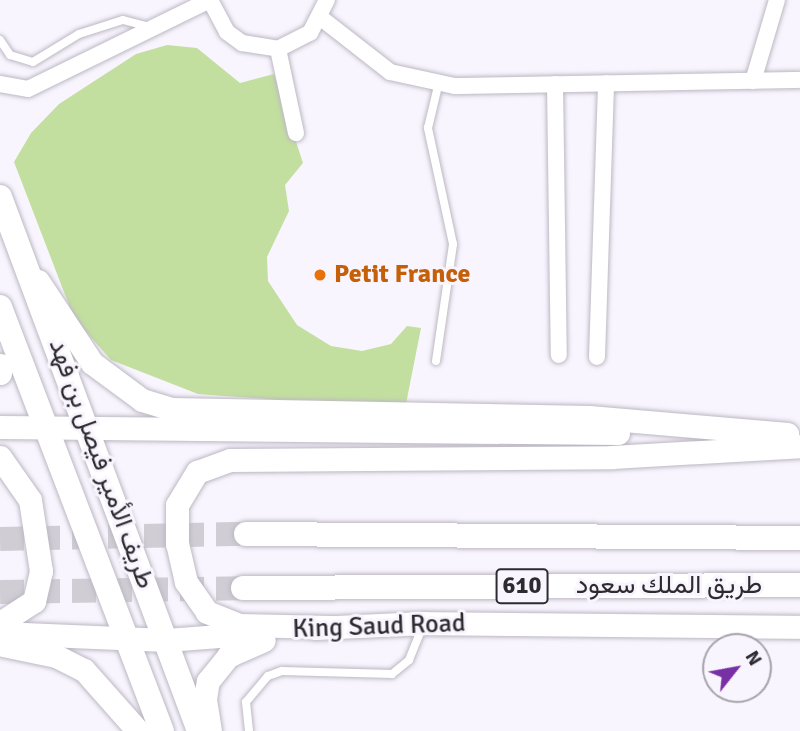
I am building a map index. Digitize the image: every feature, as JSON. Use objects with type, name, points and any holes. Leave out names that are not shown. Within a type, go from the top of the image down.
[{"type":"main road","name":"طريف الأمير فيصل بن فهد","points":[[0,197],[89,429],[199,731]]},
{"type":"main road","points":[[22,252],[74,342],[92,363],[142,400],[171,409],[589,417],[796,438]]},
{"type":"main road","name":"طريف الأمير فيصل بن فهد","points":[[0,307],[162,731]]},
{"type":"main road","points":[[0,365],[0,373]]},
{"type":"main road","points":[[0,427],[796,438]]},
{"type":"main road","points":[[329,627],[239,625],[207,612],[186,582],[177,544],[177,505],[197,472],[230,460],[626,457],[796,438]]},
{"type":"main road","points":[[0,457],[30,500],[41,547],[41,570],[34,601],[0,623]]},
{"type":"main road","name":"طريق الملك سعود","points":[[246,534],[800,538]]},
{"type":"main road","name":"طريق الملك سعود","points":[[243,588],[800,585]]},
{"type":"main road","name":"King Saud Road","points":[[0,633],[126,636],[166,640],[329,627],[424,623],[800,627]]},
{"type":"main road","points":[[210,731],[205,699],[208,681],[216,668],[242,648],[289,630]]},
{"type":"main road","points":[[0,645],[56,656],[84,670],[138,731]]},
{"type":"street","points":[[0,84],[28,89],[211,0],[227,32],[242,43],[278,49],[296,44],[321,18],[327,0]]},
{"type":"street","points":[[753,81],[777,0]]},
{"type":"street","points":[[321,18],[390,72],[439,82],[555,84],[800,80]]},
{"type":"street","points":[[278,49],[296,133]]},
{"type":"street","points":[[597,357],[606,83]]},
{"type":"street","points":[[555,84],[559,355]]},
{"type":"lane","points":[[0,40],[10,55],[33,62],[79,34],[123,20],[152,28]]},
{"type":"lane","points":[[436,361],[453,244],[428,128],[439,82]]},
{"type":"lane","points":[[249,731],[246,702],[268,676],[282,671],[391,674],[409,660],[424,623]]},
{"type":"green space","points":[[167,45],[197,48],[240,83],[274,74],[303,163],[285,185],[289,211],[267,257],[268,281],[297,325],[331,346],[362,351],[391,344],[407,326],[421,328],[405,409],[198,394],[111,360],[74,318],[14,162],[31,133],[59,104],[136,54]]},
{"type":"tunnel","points":[[0,539],[246,534]]},
{"type":"tunnel","points":[[0,592],[243,588]]},
{"type":"place","name":"Petit France","points":[[320,275]]}]
